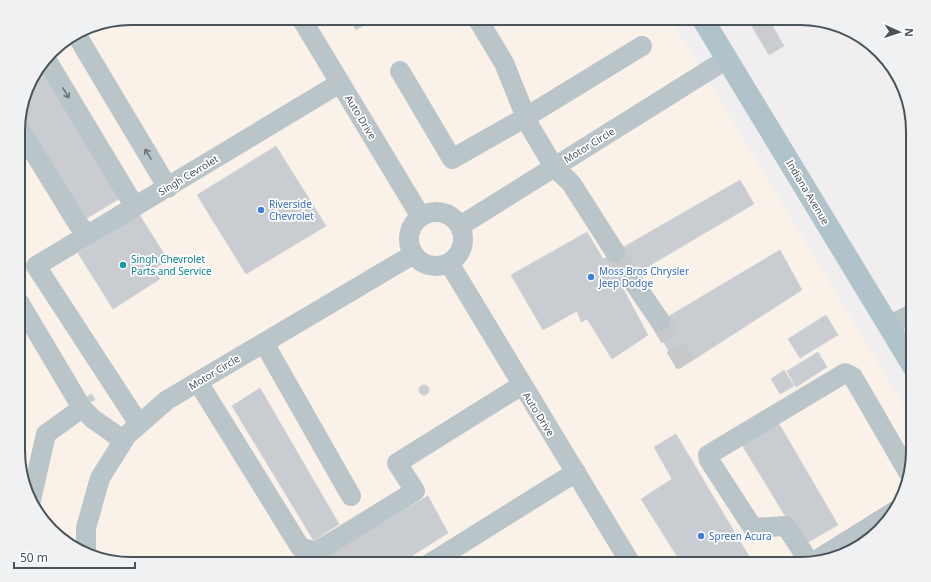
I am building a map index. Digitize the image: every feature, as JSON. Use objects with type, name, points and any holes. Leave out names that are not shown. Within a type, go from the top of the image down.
[{"type":"main road","name":"Indiana Avenue","points":[[705,25],[723,62],[906,354]]},
{"type":"street","name":"Auto Drive","points":[[305,25],[421,217]]},
{"type":"street","points":[[481,25],[504,63],[526,117],[554,167],[571,182],[614,252]]},
{"type":"street","points":[[79,39],[168,188]]},
{"type":"street","points":[[400,71],[452,158],[526,117],[642,46]]},
{"type":"street","name":"Motor Circle","points":[[460,226],[723,62]]},
{"type":"street","points":[[49,64],[135,207]]},
{"type":"street","name":"Singh Cevrolet","points":[[139,424],[36,266],[168,188],[340,83]]},
{"type":"street","points":[[25,138],[78,224],[88,235]]},
{"type":"street","points":[[429,213],[447,214],[460,226],[463,234],[461,251],[449,263],[441,266],[426,264],[414,254],[410,238],[415,223],[421,217],[429,213]]},
{"type":"street","name":"Motor Circle","points":[[86,547],[86,528],[100,478],[124,440],[139,424],[167,400],[414,254]]},
{"type":"street","name":"Auto Drive","points":[[449,263],[627,557]]},
{"type":"street","points":[[630,277],[660,321]]},
{"type":"street","points":[[25,312],[82,408],[93,419],[124,440]]},
{"type":"street","points":[[889,326],[906,316]]},
{"type":"street","points":[[264,343],[351,496]]},
{"type":"street","points":[[806,557],[786,526],[753,528],[709,460],[708,455],[845,373],[853,377],[905,466]]},
{"type":"street","points":[[198,382],[300,547],[318,557]]},
{"type":"street","points":[[321,557],[415,491],[398,463],[522,385]]},
{"type":"street","points":[[33,491],[46,434],[82,408]]},
{"type":"street","points":[[440,557],[576,472]]},
{"type":"street","points":[[828,553],[881,520]]},
{"type":"shaded area","points":[[124,25],[674,25],[906,409],[906,458],[900,485],[888,510],[870,531],[853,543],[840,549],[807,557],[131,557],[111,555],[84,546],[72,539],[56,526],[43,510],[36,498],[29,478],[25,451],[25,131],[29,104],[36,84],[43,72],[61,51],[84,36],[111,27]]},
{"type":"building","points":[[353,25],[364,25],[356,30]]},
{"type":"building","points":[[751,25],[772,25],[784,46],[769,55]]},
{"type":"building","points":[[45,70],[122,197],[84,220],[26,123],[33,91]]},
{"type":"building","name":"Riverside Chevrolet","points":[[276,146],[326,226],[246,274],[197,195]]},
{"type":"building","points":[[740,180],[754,204],[620,283],[648,335],[612,359],[587,319],[581,322],[577,311],[543,330],[511,275],[587,232],[603,259]]},
{"type":"building","name":"Singh Chevrolet Parts and Service","points":[[139,214],[168,260],[154,269],[160,279],[113,309],[78,253]]},
{"type":"building","points":[[780,250],[802,290],[679,369],[654,325]]},
{"type":"building","points":[[826,315],[838,335],[800,358],[788,339]]},
{"type":"building","points":[[818,352],[827,367],[796,387],[787,371]]},
{"type":"building","points":[[784,370],[794,386],[780,394],[771,379]]},
{"type":"building","points":[[422,385],[426,385],[428,386],[428,394],[422,395],[419,392],[419,388]]},
{"type":"building","points":[[260,388],[339,524],[314,541],[232,406]]},
{"type":"building","points":[[92,394],[95,400],[90,402],[86,397]]},
{"type":"building","points":[[778,422],[838,525],[803,545],[742,445]]},
{"type":"building","points":[[676,434],[749,557],[678,557],[641,499],[672,479],[654,447]]},
{"type":"building","points":[[428,496],[448,533],[410,557],[328,557],[326,554]]},
{"type":"tunnel","points":[[615,252],[630,277]]},
{"type":"tunnel","points":[[660,321],[686,365]]},
{"type":"place","name":"Riverside Chevrolet","points":[[261,210]]},
{"type":"place","name":"Singh Chevrolet Parts and Service","points":[[123,265]]},
{"type":"place","name":"Moss Bros Chrysler Jeep Dodge","points":[[591,277]]},
{"type":"place","name":"Spreen Acura","points":[[701,536]]}]
